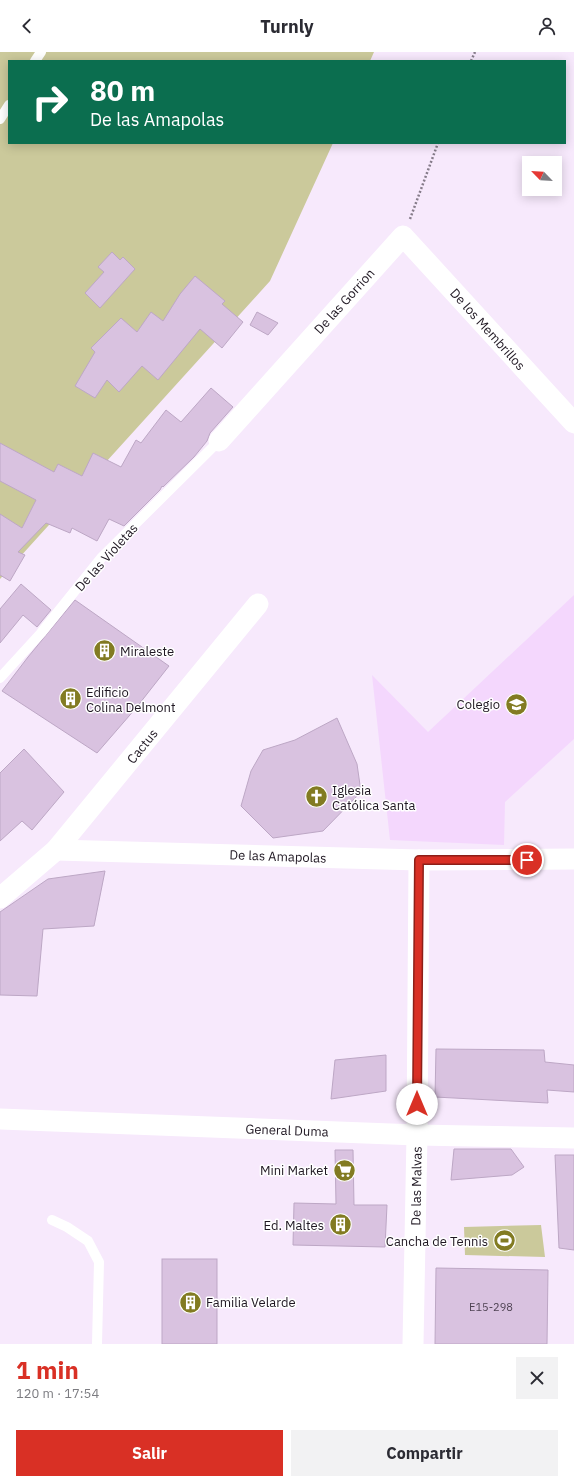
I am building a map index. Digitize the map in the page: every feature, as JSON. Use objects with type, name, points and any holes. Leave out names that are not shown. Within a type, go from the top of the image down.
[{"type":"street","name":"De los Membrillos","points":[[403,236],[574,423]]},
{"type":"street","name":"De las Gorrion","points":[[219,441],[403,236]]},
{"type":"street","name":"Cactus","points":[[56,850],[258,604]]},
{"type":"street","name":"De las Amapolas","points":[[56,850],[419,860],[574,859]]},
{"type":"street","points":[[0,898],[56,850]]},
{"type":"street","name":"De las Malvas","points":[[413,1344],[417,1135],[419,860]]},
{"type":"street","name":"General Duma","points":[[0,1119],[417,1135],[574,1138]]},
{"type":"lane","points":[[0,120],[8,107]]},
{"type":"lane","name":"De las Violetas","points":[[0,678],[41,633],[102,557],[219,441]]},
{"type":"lane","points":[[52,1220],[67,1227],[88,1241],[99,1262],[97,1344]]},
{"type":"path","points":[[403,236],[438,144]]},
{"type":"shaded area","points":[[0,52],[374,52],[370,60],[8,60],[8,144],[333,144],[270,281],[0,579]]},
{"type":"shaded area","name":"Colegio","points":[[574,595],[574,739],[505,802],[504,845],[390,840],[372,675],[428,732]]},
{"type":"shaded area","name":"Cancha de Tennis","points":[[541,1225],[545,1257],[465,1255],[464,1227]]},
{"type":"building","points":[[112,252],[120,260],[123,257],[135,269],[100,308],[85,293],[104,272],[98,267]]},
{"type":"building","points":[[195,276],[225,301],[222,304],[243,322],[222,348],[200,329],[158,380],[142,366],[119,392],[107,380],[95,398],[75,386],[95,352],[91,348],[121,318],[137,332],[151,312],[163,321],[180,294]]},
{"type":"building","points":[[257,312],[278,323],[268,335],[250,325]]},
{"type":"building","points":[[211,388],[233,407],[210,433],[207,441],[194,457],[163,487],[162,486],[160,490],[124,526],[109,519],[97,541],[72,528],[70,533],[46,523],[18,552],[25,555],[10,581],[0,575],[0,514],[22,528],[36,500],[0,481],[0,443],[54,472],[58,464],[82,476],[93,453],[121,467],[136,440],[141,443],[166,410],[181,422]]},
{"type":"building","points":[[21,584],[51,610],[37,627],[23,615],[0,643],[0,609]]},
{"type":"building","points":[[75,600],[169,666],[136,708],[97,753],[2,691]]},
{"type":"building","points":[[337,718],[357,764],[361,792],[323,831],[273,838],[241,806],[251,771],[263,750],[295,740]]},
{"type":"building","points":[[24,749],[64,792],[32,830],[22,821],[0,841],[0,773]]},
{"type":"building","points":[[105,871],[94,926],[43,929],[37,996],[0,995],[0,912],[48,879]]},
{"type":"building","points":[[436,1049],[544,1050],[545,1062],[574,1065],[574,1092],[547,1090],[548,1103],[435,1097]]},
{"type":"building","points":[[386,1055],[386,1091],[331,1099],[335,1060]]},
{"type":"building","points":[[454,1149],[511,1149],[524,1167],[512,1175],[451,1180]]},
{"type":"building","name":"Ed. Maltes","points":[[335,1150],[353,1150],[354,1205],[387,1205],[385,1247],[293,1245],[294,1203],[336,1204]]},
{"type":"building","points":[[555,1155],[574,1155],[574,1250],[559,1248]]},
{"type":"building","name":"Familia Velarde","points":[[162,1259],[217,1259],[217,1344],[162,1344]]},
{"type":"building","points":[[436,1268],[548,1270],[547,1344],[435,1344]]},
{"type":"place","name":"Miraleste","points":[[105,651]]},
{"type":"place","name":"Edificio Colina Delmont","points":[[70,699]]},
{"type":"place","name":"Colegio","points":[[516,704]]},
{"type":"place","name":"Iglesia Católica Santa","points":[[317,797]]},
{"type":"place","name":"Mini Market","points":[[344,1170]]},
{"type":"place","name":"Ed. Maltes","points":[[340,1225]]},
{"type":"place","name":"Cancha de Tennis","points":[[504,1241]]},
{"type":"place","name":"Familia Velarde","points":[[190,1302]]},
{"type":"route","points":[[417,1104],[419,860],[527,860]]}]
